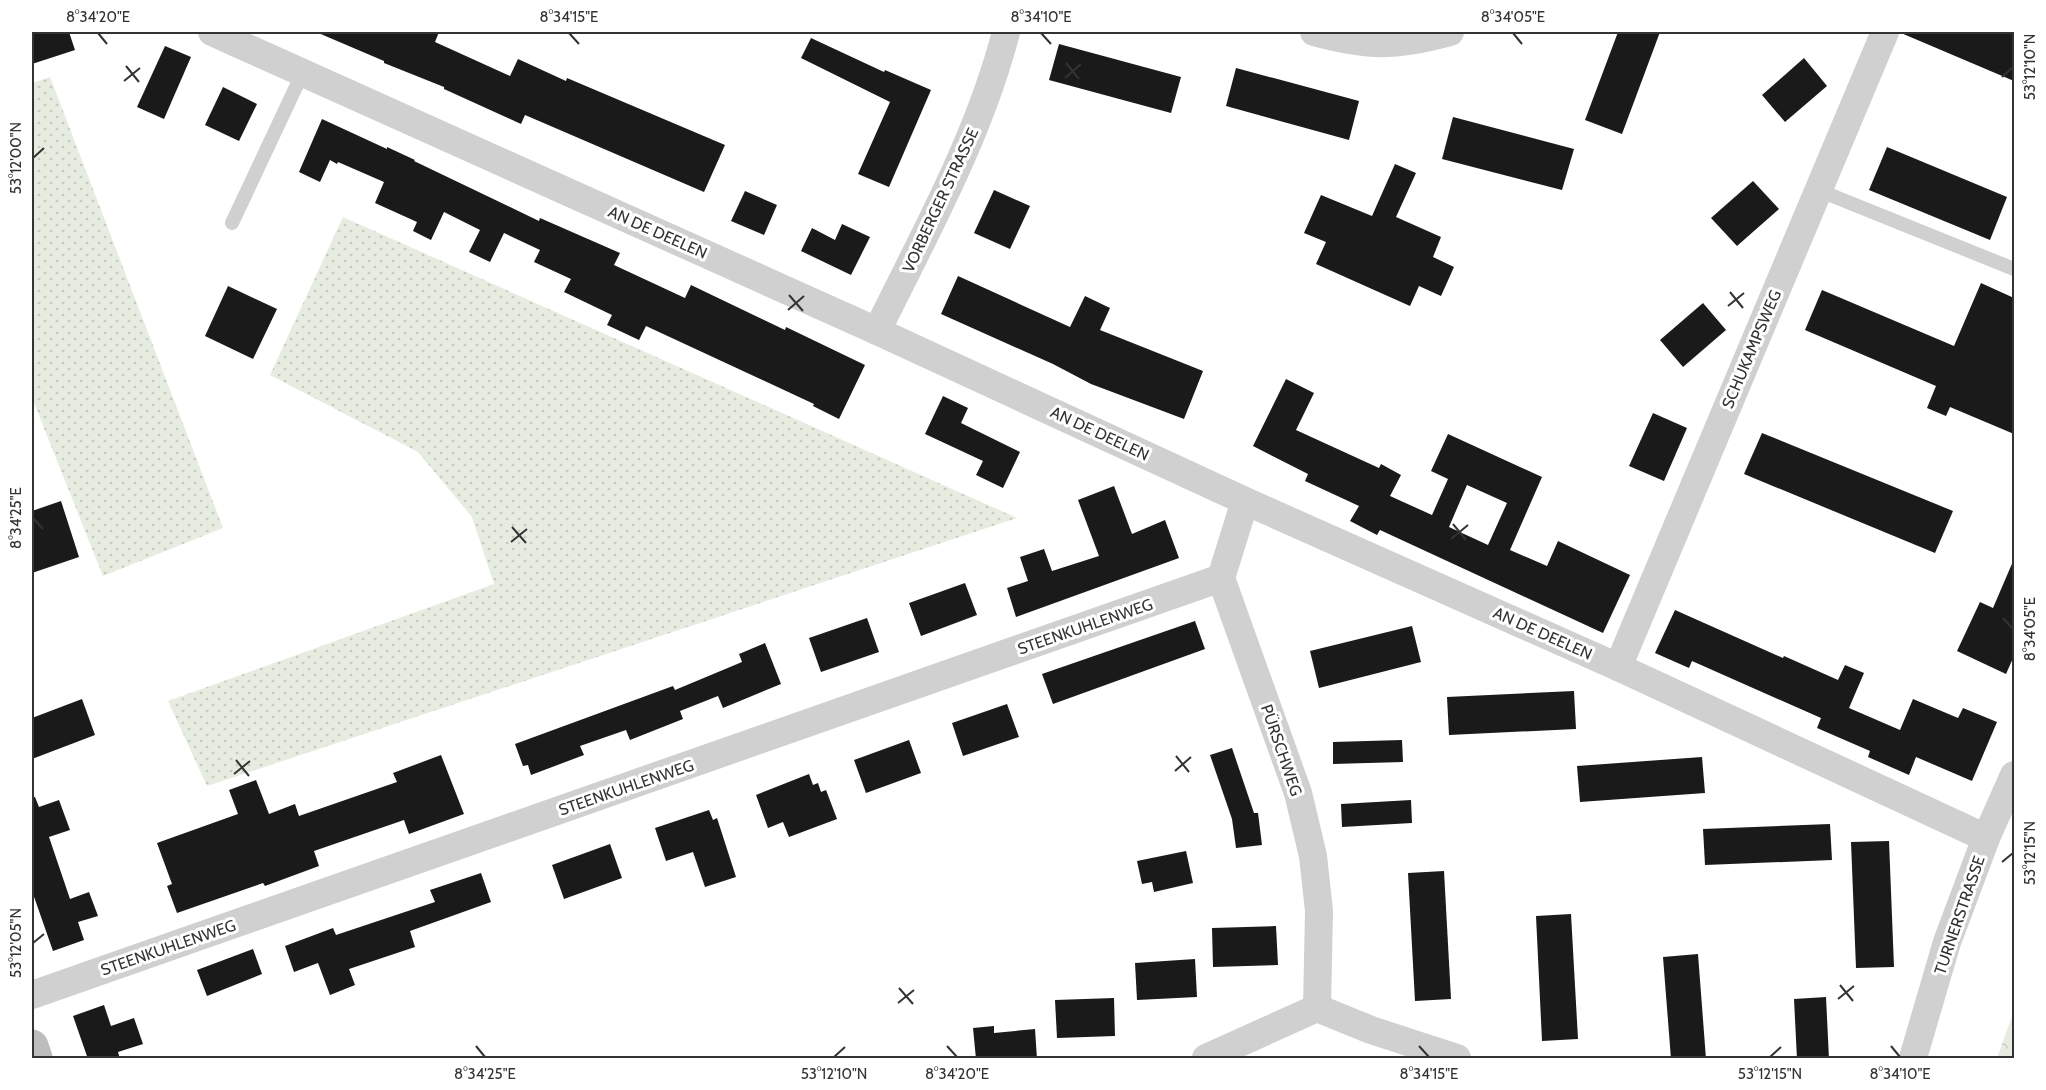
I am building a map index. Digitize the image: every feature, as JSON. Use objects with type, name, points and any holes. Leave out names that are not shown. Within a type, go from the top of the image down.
[{"type":"main road","points":[[32,1046],[36,1059]]},
{"type":"street","name":"AN DE DEELEN","points":[[212,32],[877,331],[1245,501],[1618,667],[1986,838]]},
{"type":"street","name":"VORBERGER STRASSE","points":[[877,331],[962,158],[1000,57],[1006,32]]},
{"type":"street","points":[[1314,32],[1350,42],[1379,44],[1415,42],[1450,32]]},
{"type":"street","name":"SCHUKAMPSWEG","points":[[1618,667],[1885,32]]},
{"type":"street","points":[[1221,578],[1245,501]]},
{"type":"street","name":"STEENKUHLENWEG","points":[[32,995],[1221,578]]},
{"type":"street","name":"PÜRSCHWEG","points":[[1221,578],[1298,793],[1313,856],[1319,911],[1317,1008]]},
{"type":"street","name":"TURNERSTRASSE","points":[[1913,1059],[1947,942],[1986,838],[2014,775]]},
{"type":"street","points":[[1206,1059],[1317,1008],[1371,1030],[1457,1059]]},
{"type":"lane","points":[[232,224],[303,72]]},
{"type":"lane","points":[[1818,190],[2014,269]]},
{"type":"green space","points":[[50,77],[223,528],[103,576],[32,398],[32,83]]},
{"type":"green space","points":[[343,217],[1017,518],[207,786],[168,701],[494,584],[472,517],[418,452],[270,375]]},
{"type":"green space","points":[[2014,1011],[2014,1058],[1997,1058]]},
{"type":"building","points":[[32,32],[69,32],[75,50],[32,64]]},
{"type":"building","points":[[316,32],[439,32],[435,42],[510,76],[518,59],[566,81],[567,78],[725,145],[704,192],[525,115],[521,124],[444,89],[444,87]]},
{"type":"building","points":[[1618,32],[1660,32],[1622,134],[1585,120]]},
{"type":"building","points":[[2014,32],[2014,81],[1901,33]]},
{"type":"building","points":[[811,38],[884,72],[885,70],[931,90],[889,187],[858,174],[890,102],[801,58]]},
{"type":"building","points":[[1059,44],[1181,77],[1171,113],[1049,80]]},
{"type":"building","points":[[165,46],[191,57],[164,119],[137,107]]},
{"type":"building","points":[[1804,58],[1827,86],[1785,122],[1762,95]]},
{"type":"building","points":[[1236,68],[1359,101],[1349,140],[1226,106]]},
{"type":"building","points":[[223,87],[257,104],[239,141],[205,125]]},
{"type":"building","points":[[1453,117],[1574,149],[1562,190],[1442,159]]},
{"type":"building","points":[[322,119],[415,160],[539,221],[540,218],[620,253],[614,265],[685,298],[691,285],[865,365],[839,419],[813,406],[814,404],[646,326],[639,340],[607,325],[612,315],[564,292],[571,279],[534,262],[540,250],[504,233],[490,262],[469,252],[480,230],[444,212],[431,240],[413,231],[417,222],[375,203],[384,182],[330,160],[320,182],[299,172]]},
{"type":"building","points":[[1887,147],[2007,197],[1990,240],[1869,190]]},
{"type":"building","points":[[1395,164],[1416,173],[1396,217],[1441,237],[1433,257],[1454,267],[1441,296],[1419,286],[1410,306],[1316,264],[1326,242],[1304,233],[1321,195],[1372,216]]},
{"type":"building","points":[[1753,181],[1779,209],[1737,246],[1711,218]]},
{"type":"building","points":[[994,190],[1030,206],[1010,249],[974,233]]},
{"type":"building","points":[[745,191],[777,205],[764,235],[731,221]]},
{"type":"building","points":[[842,224],[870,237],[851,275],[801,251],[812,228],[835,240]]},
{"type":"building","points":[[958,276],[1070,327],[1085,296],[1110,308],[1100,330],[1203,371],[1184,419],[1091,384],[1053,364],[941,314]]},
{"type":"building","points":[[1981,283],[2014,298],[2014,434],[1950,407],[1946,416],[1927,408],[1936,386],[1805,330],[1822,290],[1954,346]]},
{"type":"building","points":[[228,286],[277,309],[253,359],[205,336]]},
{"type":"building","points":[[1703,303],[1726,330],[1683,367],[1660,340]]},
{"type":"building","points":[[1286,379],[1314,393],[1296,430],[1379,468],[1381,464],[1401,475],[1390,496],[1432,515],[1448,479],[1431,471],[1448,434],[1542,477],[1510,550],[1547,566],[1558,541],[1630,575],[1603,633],[1380,530],[1377,535],[1350,521],[1359,506],[1305,481],[1308,474],[1253,446]],"holes":[[[1467,485],[1507,503],[1488,545],[1449,527]]]},
{"type":"building","points":[[943,396],[968,408],[961,423],[1020,452],[1003,488],[976,475],[983,461],[925,434]]},
{"type":"building","points":[[1653,413],[1687,428],[1664,481],[1629,466]]},
{"type":"building","points":[[1762,433],[1953,511],[1935,553],[1744,474]]},
{"type":"building","points":[[1114,486],[1132,534],[1165,520],[1179,558],[1016,617],[1007,588],[1028,581],[1020,557],[1044,549],[1052,571],[1099,556],[1078,500]]},
{"type":"building","points":[[61,501],[79,557],[32,573],[32,511]]},
{"type":"building","points":[[2014,559],[2014,656],[2006,674],[1957,651],[1980,602],[1993,608]]},
{"type":"building","points":[[965,583],[977,615],[921,636],[909,603]]},
{"type":"building","points":[[1675,610],[1838,680],[1845,665],[1864,673],[1849,708],[1900,730],[1913,699],[1958,718],[1963,708],[1997,722],[1972,781],[1916,757],[1909,775],[1868,757],[1870,751],[1817,728],[1821,718],[1692,661],[1689,668],[1655,653]]},
{"type":"building","points":[[867,618],[879,652],[821,672],[809,638]]},
{"type":"building","points":[[1195,621],[1205,649],[1053,704],[1042,674]]},
{"type":"building","points":[[1412,626],[1421,662],[1319,688],[1310,651]]},
{"type":"building","points":[[765,643],[781,684],[723,708],[718,696],[680,711],[683,719],[630,740],[626,730],[580,746],[584,755],[531,775],[528,765],[523,766],[515,744],[673,686],[675,690],[742,662],[739,654]]},
{"type":"building","points":[[1574,691],[1576,729],[1449,735],[1447,697]]},
{"type":"building","points":[[82,699],[95,735],[32,759],[32,718]]},
{"type":"building","points":[[1007,704],[1019,737],[963,756],[952,723]]},
{"type":"building","points":[[909,740],[921,773],[866,793],[854,760]]},
{"type":"building","points":[[1402,740],[1403,762],[1333,764],[1333,742]]},
{"type":"building","points":[[1232,748],[1254,813],[1258,813],[1262,845],[1236,848],[1232,819],[1210,755]]},
{"type":"building","points":[[441,755],[464,814],[409,834],[404,820],[314,851],[319,866],[265,886],[263,883],[177,913],[167,886],[172,884],[157,843],[238,814],[229,790],[256,780],[269,814],[295,804],[299,816],[397,782],[393,773]]},
{"type":"building","points":[[1702,757],[1705,793],[1580,802],[1577,766]]},
{"type":"building","points":[[809,774],[813,785],[818,783],[821,792],[826,790],[837,819],[789,837],[783,822],[768,828],[756,795]]},
{"type":"building","points":[[32,797],[35,797],[39,807],[59,800],[70,830],[49,837],[70,899],[89,892],[98,916],[78,922],[84,940],[53,951],[32,891]]},
{"type":"building","points":[[1411,800],[1412,823],[1342,827],[1341,804]]},
{"type":"building","points":[[709,810],[713,820],[717,818],[736,877],[705,887],[693,852],[666,861],[655,828]]},
{"type":"building","points":[[1830,824],[1832,860],[1705,865],[1703,829]]},
{"type":"building","points":[[1889,841],[1894,967],[1856,968],[1851,842]]},
{"type":"building","points":[[610,844],[622,878],[564,899],[552,865]]},
{"type":"building","points":[[1186,851],[1193,883],[1154,892],[1152,882],[1142,884],[1137,861]]},
{"type":"building","points":[[1444,871],[1451,999],[1415,1001],[1408,873]]},
{"type":"building","points":[[481,873],[491,902],[410,931],[415,947],[349,969],[355,985],[330,995],[318,963],[294,972],[285,946],[333,928],[336,935],[435,902],[430,890]]},
{"type":"building","points":[[1571,914],[1578,1039],[1542,1041],[1536,916]]},
{"type":"building","points":[[1276,926],[1278,965],[1213,967],[1212,928]]},
{"type":"building","points":[[253,949],[262,974],[207,996],[197,970]]},
{"type":"building","points":[[1698,954],[1706,1059],[1671,1059],[1663,957]]},
{"type":"building","points":[[1195,959],[1197,997],[1137,1000],[1135,963]]},
{"type":"building","points":[[1826,997],[1829,1059],[1797,1059],[1794,999]]},
{"type":"building","points":[[1114,998],[1115,1036],[1057,1038],[1055,1000]]},
{"type":"building","points":[[104,1005],[111,1026],[134,1018],[143,1044],[118,1052],[120,1059],[88,1059],[73,1016]]},
{"type":"building","points":[[994,1026],[994,1033],[1035,1029],[1037,1059],[976,1059],[973,1028]]}]
